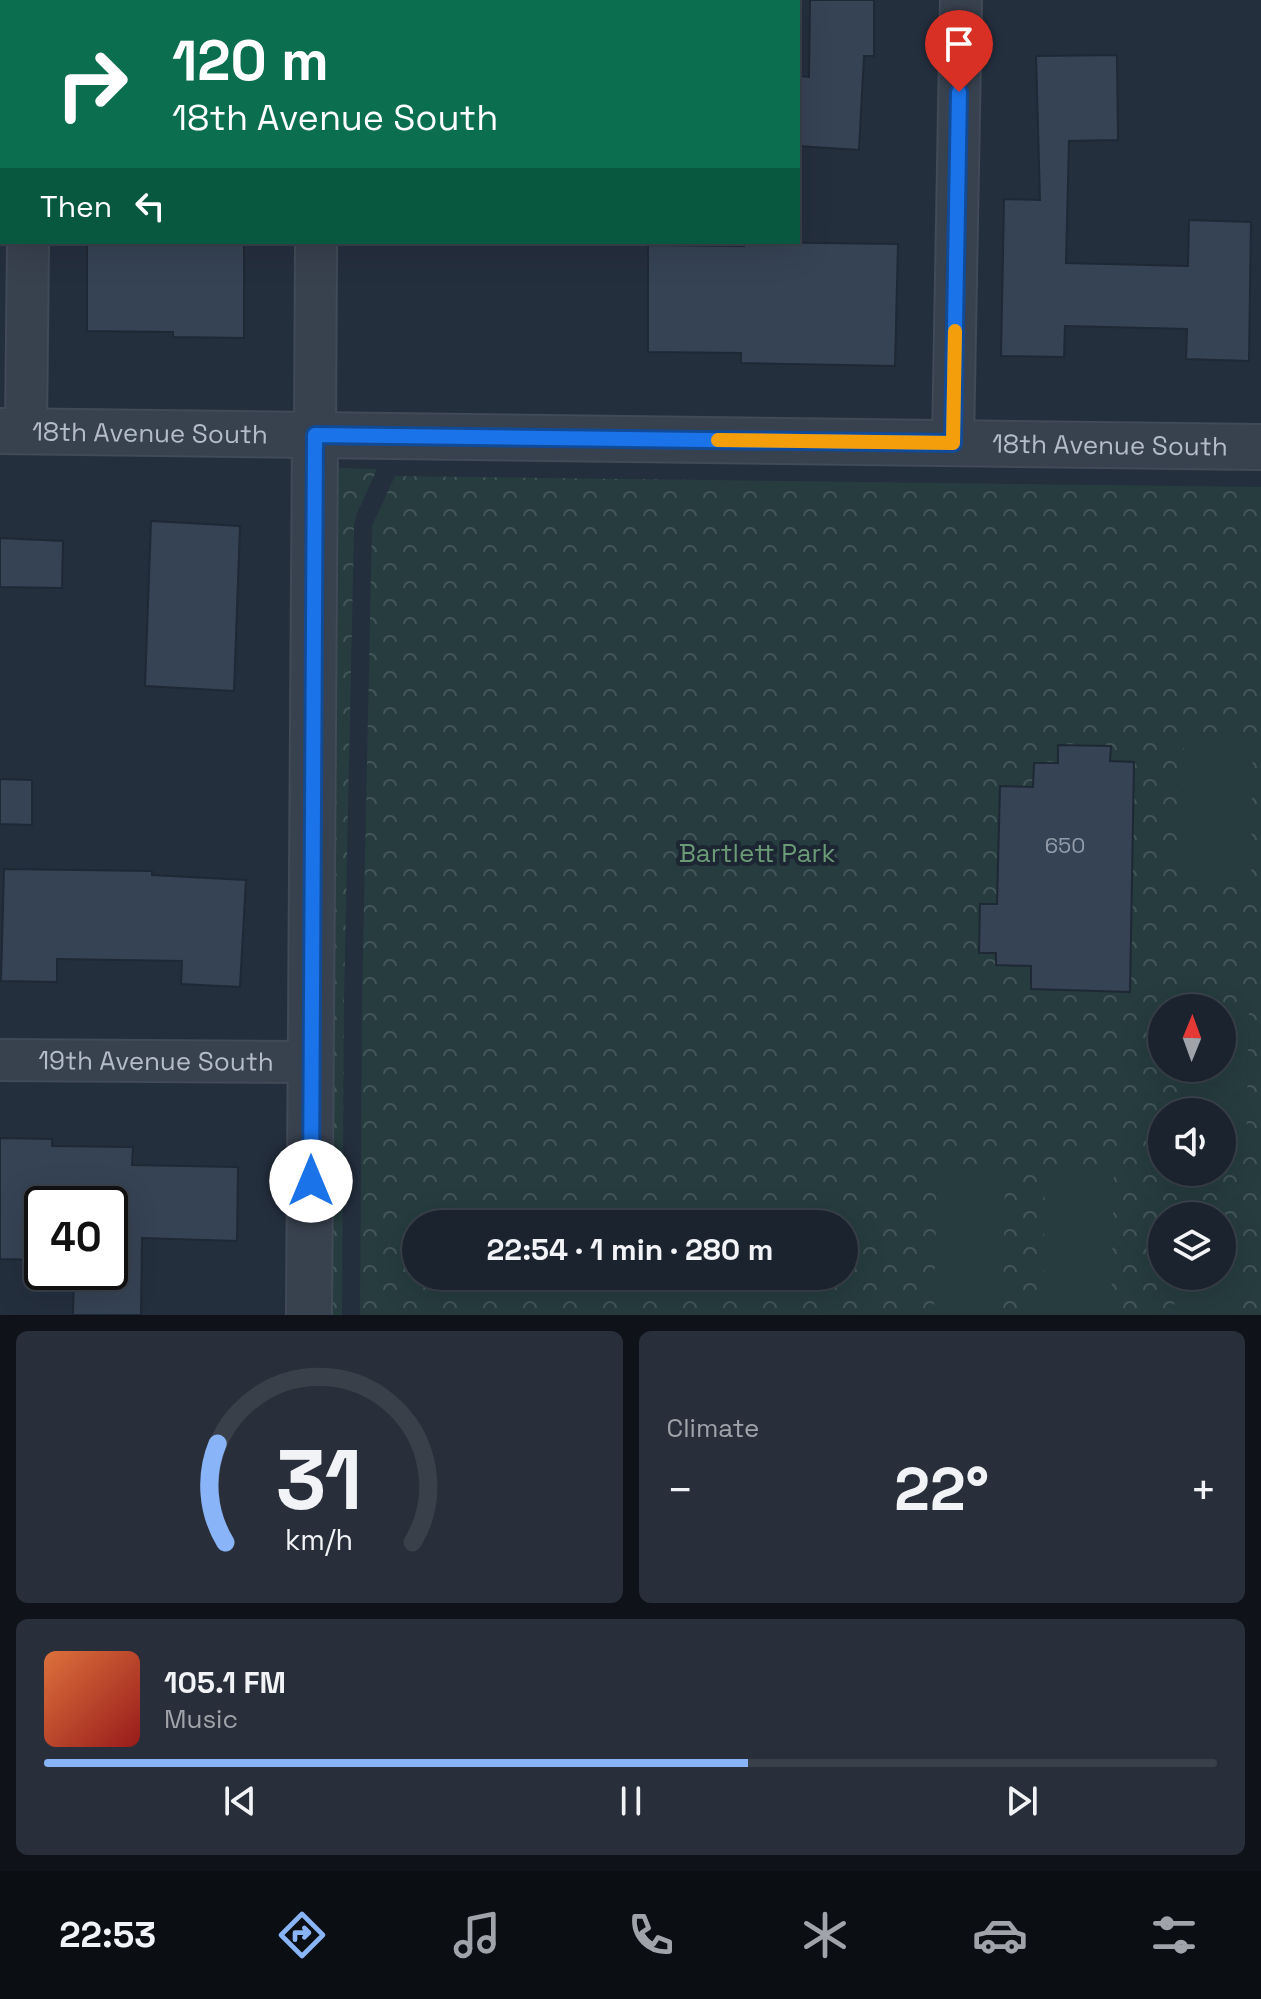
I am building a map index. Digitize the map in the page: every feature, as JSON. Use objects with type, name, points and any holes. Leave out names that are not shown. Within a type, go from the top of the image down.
[{"type":"street","points":[[953,443],[961,0]]},
{"type":"street","points":[[13,431],[28,244]]},
{"type":"street","points":[[309,1315],[316,244]]},
{"type":"street","name":"18th Avenue South","points":[[13,431],[1261,447]]},
{"type":"street","name":"19th Avenue South","points":[[0,1060],[312,1062]]},
{"type":"green space","points":[[338,468],[377,469],[354,526],[344,1000],[342,1315],[330,1315]]},
{"type":"green space","name":"Bartlett Park","points":[[395,476],[1261,487],[1261,1315],[360,1315],[362,1000],[372,526]]},
{"type":"green space","points":[[1184,732],[1253,733],[1251,881],[1182,880]]},
{"type":"green space","points":[[1236,1006],[1249,1006],[1246,1155],[1236,1155],[1236,1098],[1178,1098],[1179,1082],[1236,1082]]},
{"type":"green space","points":[[937,1167],[1005,1169],[1003,1315],[934,1315]]},
{"type":"green space","points":[[1045,1169],[1114,1170],[1111,1315],[1043,1315]]},
{"type":"green space","points":[[1236,1253],[1243,1253],[1242,1315],[1174,1315],[1175,1290],[1236,1290]]},
{"type":"building","points":[[810,0],[874,0],[874,56],[864,56],[859,150],[800,146],[800,76],[809,77]]},
{"type":"building","points":[[1117,55],[1118,140],[1069,141],[1066,263],[1188,266],[1189,220],[1251,222],[1249,361],[1186,359],[1187,329],[1065,326],[1064,357],[1001,356],[1004,199],[1040,200],[1036,56]]},
{"type":"building","points":[[800,243],[898,244],[895,366],[741,363],[741,353],[648,352],[648,245],[744,246]]},
{"type":"building","points":[[87,244],[244,244],[244,338],[173,337],[173,332],[87,331]]},
{"type":"building","points":[[151,521],[240,526],[234,691],[145,686]]},
{"type":"building","points":[[0,538],[63,541],[62,588],[0,587]]},
{"type":"building","points":[[1058,745],[1111,746],[1110,761],[1134,762],[1130,992],[1031,989],[1031,966],[996,965],[996,953],[979,953],[980,904],[997,904],[1000,786],[1033,787],[1034,763],[1058,763]]},
{"type":"building","points":[[0,779],[32,780],[32,825],[0,824]]},
{"type":"building","points":[[4,869],[152,871],[152,875],[246,880],[240,987],[181,984],[182,961],[57,959],[57,982],[1,981]]},
{"type":"building","points":[[0,1138],[52,1139],[52,1146],[133,1147],[132,1165],[238,1167],[237,1241],[142,1238],[141,1315],[73,1315],[74,1290],[128,1290],[128,1186],[24,1186],[24,1260],[0,1259]]},
{"type":"slow traffic","points":[[718,440],[953,443],[955,331]]},
{"type":"route","points":[[311,1181],[315,435],[953,443],[959,92]]}]
